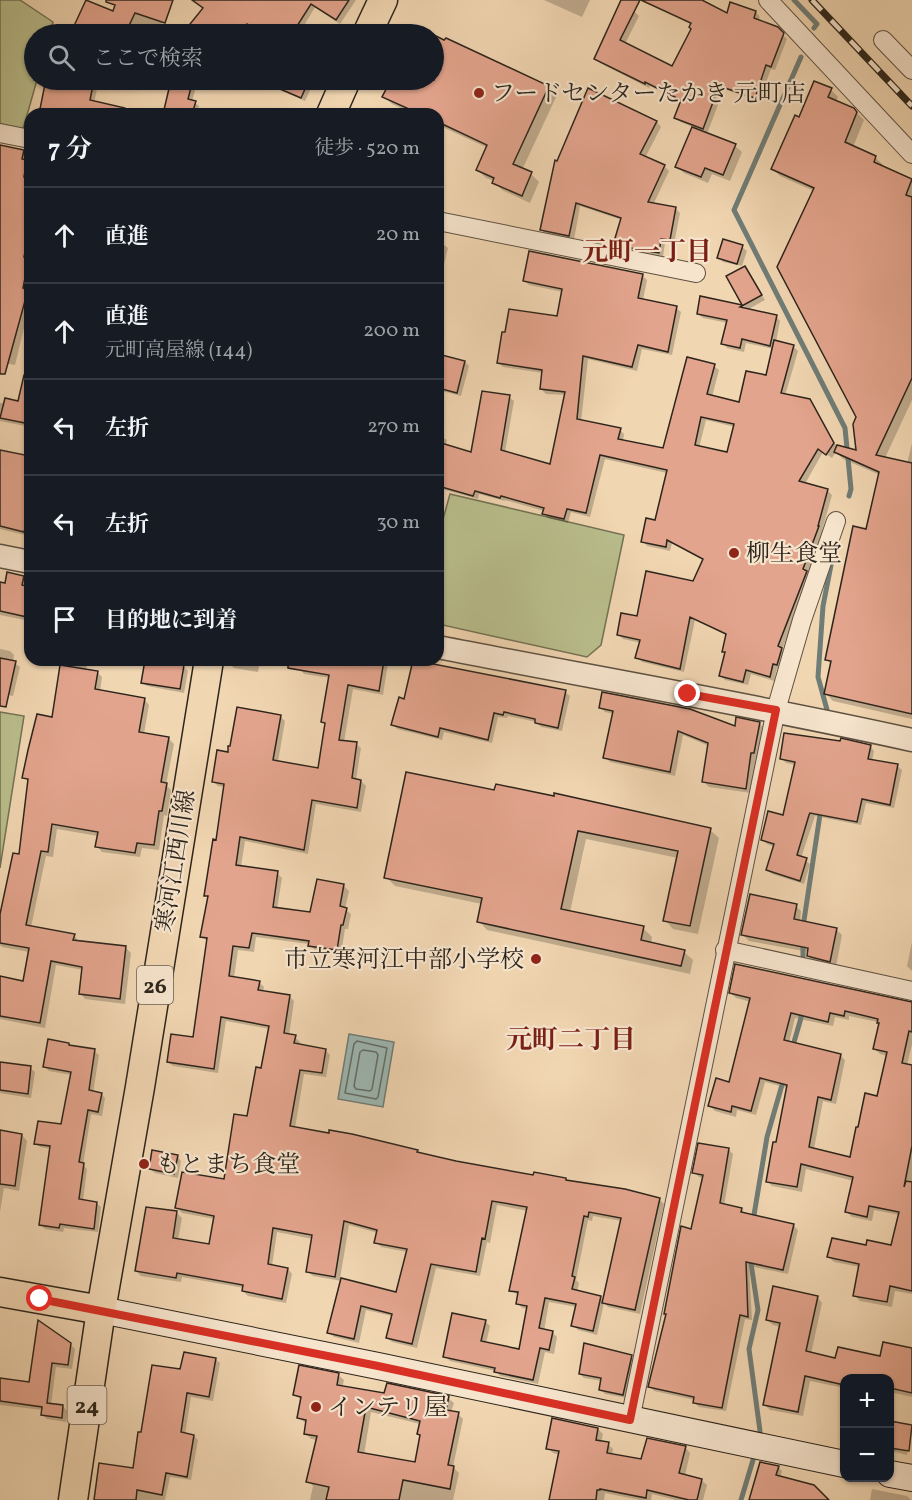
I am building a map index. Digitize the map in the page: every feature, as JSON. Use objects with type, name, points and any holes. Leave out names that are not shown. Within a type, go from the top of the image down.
[{"type":"main road","points":[[372,24],[383,0]]},
{"type":"main road","points":[[334,108],[341,90]]},
{"type":"main road","name":"寒河江西川線","points":[[101,1310],[138,1099],[208,666]]},
{"type":"main road","points":[[0,1292],[378,1366],[840,1463]]},
{"type":"main road","name":"24","points":[[73,1500],[101,1310]]},
{"type":"main road","points":[[894,1474],[912,1478]]},
{"type":"street","points":[[768,0],[912,154]]},
{"type":"street","points":[[883,40],[912,70]]},
{"type":"street","points":[[0,133],[24,138]]},
{"type":"street","points":[[444,222],[696,273]]},
{"type":"street","points":[[630,1420],[776,710],[802,620],[836,521]]},
{"type":"street","points":[[0,556],[24,561]]},
{"type":"street","points":[[444,648],[776,710],[912,740]]},
{"type":"street","points":[[725,950],[912,991]]},
{"type":"green space","points":[[0,0],[20,0],[53,22],[52,24],[24,24],[24,90],[34,90],[29,108],[24,108],[23,129],[0,124]]},
{"type":"green space","points":[[450,494],[624,535],[601,645],[587,657],[444,625],[444,516]]},
{"type":"green space","points":[[0,712],[24,716],[0,868]]},
{"type":"water","points":[[349,1034],[394,1042],[383,1107],[338,1099]]},
{"type":"building","points":[[86,0],[113,11],[115,5],[106,0],[173,0],[165,23],[135,13],[130,24],[75,24]]},
{"type":"building","points":[[192,0],[349,0],[336,20],[311,4],[298,24],[190,24],[203,8]]},
{"type":"building","points":[[621,0],[640,0],[620,40],[672,66],[691,29],[689,27],[691,23],[641,0],[702,0],[727,13],[730,2],[756,11],[754,18],[778,27],[784,33],[771,67],[766,65],[755,98],[719,86],[703,129],[674,118],[681,100],[594,59]]},
{"type":"building","points":[[446,38],[549,86],[513,164],[532,172],[522,196],[492,183],[494,178],[476,170],[487,145],[444,125],[444,108],[407,108],[382,97],[386,90],[444,90],[444,40]]},
{"type":"building","points":[[814,81],[832,88],[828,97],[854,108],[857,112],[845,142],[876,156],[874,162],[912,179],[906,195],[912,197],[912,378],[876,455],[912,463],[912,714],[824,694],[831,661],[825,660],[853,526],[866,529],[879,472],[834,452],[837,445],[856,450],[853,424],[856,417],[777,267],[814,188],[771,169],[795,115],[799,117]]},
{"type":"building","points":[[588,88],[657,121],[640,154],[665,165],[648,202],[676,207],[670,240],[661,239],[659,253],[613,245],[621,218],[576,203],[569,236],[540,230],[555,160],[557,161]]},
{"type":"building","points":[[44,90],[92,90],[90,100],[125,108],[40,108]]},
{"type":"building","points":[[169,90],[190,90],[188,99],[196,101],[194,108],[164,108]]},
{"type":"building","points":[[282,90],[305,90],[301,98]]},
{"type":"building","points":[[692,127],[736,144],[723,175],[705,168],[701,177],[675,167]]},
{"type":"building","points":[[0,145],[24,150],[22,159],[24,159],[24,305],[5,374],[0,374]]},
{"type":"building","points":[[723,239],[743,245],[737,264],[717,258]]},
{"type":"building","points":[[529,251],[643,274],[638,298],[677,306],[668,352],[638,345],[632,367],[583,356],[577,419],[621,428],[618,439],[663,448],[687,357],[715,364],[707,394],[739,402],[746,371],[766,375],[774,340],[794,345],[781,393],[810,399],[834,443],[826,455],[818,449],[799,481],[828,489],[819,526],[803,569],[807,571],[778,646],[782,648],[777,665],[773,664],[770,677],[746,670],[743,682],[719,676],[725,652],[722,652],[726,634],[690,617],[680,669],[635,658],[640,640],[617,635],[621,613],[637,616],[646,571],[693,581],[703,559],[667,540],[666,547],[641,542],[646,518],[655,520],[667,470],[600,455],[586,513],[567,509],[564,519],[542,514],[544,508],[501,496],[500,498],[475,491],[473,496],[444,488],[444,444],[471,452],[482,391],[510,395],[501,450],[550,464],[565,392],[540,389],[542,370],[497,363],[502,332],[505,332],[509,309],[557,316],[562,289],[523,281]],"holes":[[[701,417],[734,424],[727,452],[695,445]]]},
{"type":"building","points":[[745,266],[762,295],[740,307],[777,315],[770,346],[742,339],[740,348],[721,344],[727,320],[697,314],[700,296],[742,305],[726,276]]},
{"type":"building","points":[[444,356],[465,361],[457,393],[444,390]]},
{"type":"building","points":[[24,375],[24,423],[0,418],[5,398],[18,401]]},
{"type":"building","points":[[0,450],[24,455],[24,532],[0,526]]},
{"type":"building","points":[[7,572],[24,576],[22,585],[24,586],[24,616],[0,611],[0,582],[5,583]]},
{"type":"building","points":[[0,658],[16,661],[6,707],[0,706]]},
{"type":"building","points":[[60,666],[98,671],[95,689],[145,698],[139,732],[169,737],[161,782],[167,783],[162,811],[159,811],[154,845],[137,843],[135,853],[95,847],[98,832],[52,824],[48,852],[41,851],[26,925],[75,934],[73,940],[126,946],[120,999],[79,994],[82,967],[51,961],[40,1023],[0,1016],[0,976],[23,981],[29,948],[0,943],[0,914],[13,853],[19,854],[28,779],[22,778],[37,714],[52,717]]},
{"type":"building","points":[[144,666],[184,666],[180,689],[141,683]]},
{"type":"building","points":[[288,666],[383,666],[379,691],[348,685],[339,740],[357,742],[352,778],[361,780],[357,808],[312,800],[304,850],[240,837],[236,865],[278,871],[273,907],[310,912],[317,879],[344,884],[340,906],[347,908],[343,925],[341,925],[337,950],[308,946],[309,941],[252,933],[249,948],[233,946],[229,976],[260,981],[258,990],[290,995],[284,1033],[296,1035],[294,1043],[326,1049],[322,1073],[300,1070],[290,1126],[329,1133],[329,1130],[352,1134],[456,1161],[533,1175],[534,1172],[660,1198],[635,1310],[602,1303],[621,1218],[589,1212],[588,1217],[584,1216],[572,1276],[575,1277],[572,1289],[601,1296],[593,1331],[571,1326],[576,1304],[545,1298],[539,1328],[553,1331],[549,1350],[540,1348],[533,1380],[494,1372],[495,1368],[443,1357],[452,1313],[486,1320],[481,1341],[519,1349],[527,1306],[516,1304],[518,1292],[509,1291],[527,1207],[492,1201],[476,1272],[431,1264],[412,1344],[386,1338],[392,1314],[361,1306],[354,1339],[327,1333],[341,1278],[396,1292],[407,1249],[374,1243],[377,1230],[344,1221],[335,1277],[306,1272],[312,1235],[273,1228],[268,1264],[288,1268],[282,1299],[242,1291],[243,1285],[177,1273],[176,1278],[135,1271],[146,1207],[177,1211],[173,1238],[209,1244],[214,1216],[175,1208],[182,1172],[224,1179],[234,1114],[247,1116],[256,1067],[261,1068],[269,1026],[221,1017],[214,1069],[167,1062],[171,1034],[193,1037],[207,938],[200,937],[208,896],[204,896],[213,839],[216,840],[224,784],[212,782],[217,750],[228,752],[228,746],[230,746],[237,707],[281,715],[273,760],[318,768],[325,723],[321,722],[329,675],[288,668]]},
{"type":"building","points":[[412,666],[444,666],[566,690],[558,728],[535,723],[535,719],[504,712],[503,715],[494,713],[488,740],[440,728],[438,737],[391,725],[399,697],[404,699]]},
{"type":"building","points":[[602,692],[690,709],[735,726],[736,717],[760,722],[754,753],[751,753],[746,789],[702,782],[708,743],[678,731],[670,772],[603,758],[613,711],[599,708]]},
{"type":"building","points":[[784,733],[840,741],[841,738],[871,745],[868,759],[898,764],[890,805],[862,799],[857,822],[810,813],[797,855],[807,858],[800,881],[766,870],[774,844],[761,840],[768,811],[783,815],[795,762],[780,759]]},
{"type":"building","points":[[406,772],[494,790],[496,784],[554,796],[554,793],[711,828],[690,926],[663,921],[678,851],[578,831],[561,909],[644,926],[641,940],[685,950],[681,966],[477,922],[482,898],[384,878]]},
{"type":"building","points":[[750,894],[797,904],[794,919],[837,928],[830,962],[807,956],[808,948],[741,935]]},
{"type":"building","points":[[735,964],[912,1002],[912,1032],[909,1031],[902,1063],[912,1065],[912,1146],[904,1187],[906,1181],[912,1182],[912,1291],[890,1286],[887,1302],[853,1296],[859,1264],[827,1257],[832,1238],[866,1245],[867,1240],[891,1245],[899,1212],[869,1206],[867,1217],[845,1212],[853,1177],[801,1164],[797,1187],[766,1182],[787,1085],[760,1078],[751,1111],[732,1106],[731,1112],[708,1106],[716,1078],[729,1082],[750,998],[729,993]],"holes":[[[845,1011],[878,1019],[873,1049],[887,1052],[877,1096],[865,1093],[850,1157],[809,1147],[818,1097],[831,1100],[841,1054],[784,1040],[791,1013],[828,1022],[830,1013],[844,1016]]]},
{"type":"building","points":[[48,1039],[95,1049],[89,1090],[102,1093],[98,1112],[88,1110],[79,1162],[84,1163],[79,1199],[97,1202],[94,1229],[60,1224],[59,1228],[39,1225],[50,1146],[34,1144],[38,1121],[61,1124],[71,1072],[43,1067]]},
{"type":"building","points":[[0,1062],[31,1066],[28,1094],[0,1090]]},
{"type":"building","points":[[0,1130],[22,1134],[15,1186],[0,1184]]},
{"type":"building","points":[[698,1143],[729,1148],[720,1203],[742,1208],[741,1212],[794,1224],[783,1270],[746,1262],[748,1317],[740,1315],[722,1408],[693,1403],[694,1397],[648,1387],[666,1314],[664,1314],[681,1226],[691,1229],[703,1175],[692,1173]]},
{"type":"building","points":[[152,1150],[178,1155],[174,1174],[149,1169]]},
{"type":"building","points":[[773,1286],[818,1296],[806,1351],[835,1358],[838,1347],[880,1356],[883,1342],[912,1348],[912,1393],[894,1389],[894,1374],[840,1374],[840,1384],[805,1376],[798,1412],[763,1405],[780,1323],[766,1320]]},
{"type":"building","points":[[38,1320],[71,1343],[68,1365],[52,1363],[47,1403],[63,1405],[62,1418],[41,1415],[42,1407],[0,1401],[0,1378],[29,1382]]},
{"type":"building","points":[[584,1343],[632,1355],[623,1395],[599,1390],[601,1378],[579,1374]]},
{"type":"building","points":[[184,1352],[216,1358],[209,1397],[187,1393],[181,1432],[194,1435],[187,1477],[166,1473],[162,1495],[137,1490],[136,1500],[94,1500],[99,1463],[133,1468],[152,1365],[180,1369]]},
{"type":"building","points":[[299,1365],[339,1373],[337,1385],[384,1393],[387,1383],[449,1396],[446,1410],[459,1412],[448,1465],[454,1466],[450,1489],[403,1480],[399,1500],[326,1500],[329,1487],[306,1482],[317,1436],[304,1434],[306,1420],[297,1418],[301,1397],[293,1395]],"holes":[[[366,1407],[420,1421],[415,1462],[358,1452]]]},
{"type":"building","points":[[552,1418],[598,1428],[596,1440],[609,1442],[607,1453],[641,1459],[647,1438],[686,1446],[679,1473],[702,1479],[697,1500],[647,1490],[646,1498],[600,1489],[597,1490],[596,1500],[549,1500],[559,1451],[546,1449]]},
{"type":"building","points":[[894,1422],[912,1425],[909,1451],[894,1449]]},
{"type":"building","points":[[760,1462],[779,1466],[776,1475],[814,1485],[829,1500],[749,1500]]},
{"type":"waterway","points":[[794,0],[817,24],[814,28]]},
{"type":"waterway","points":[[801,57],[734,210],[845,428],[851,489],[849,496]]},
{"type":"waterway","points":[[829,717],[818,677],[823,606],[833,555]]},
{"type":"waterway","points":[[803,927],[821,808]]},
{"type":"waterway","points":[[803,942],[803,956]]},
{"type":"waterway","points":[[792,1049],[801,1018],[801,1008]]},
{"type":"waterway","points":[[753,1221],[767,1137],[784,1078]]},
{"type":"waterway","points":[[750,1257],[758,1310],[749,1349],[760,1431]]},
{"type":"waterway","points":[[741,1500],[753,1460]]},
{"type":"railway","points":[[812,0],[912,106]]},
{"type":"place","name":"フードセンターたかき 元町店","points":[[479,93]]},
{"type":"place","name":"柳生食堂","points":[[734,553]]},
{"type":"place","name":"市立寒河江中部小学校","points":[[536,959]]},
{"type":"place","name":"もとまち食堂","points":[[144,1164]]},
{"type":"place","name":"インテリ屋","points":[[316,1407]]},
{"type":"district","name":"元町一丁目","points":[[647,251]]},
{"type":"district","name":"元町二丁目","points":[[571,1039]]},
{"type":"route","points":[[40,1299],[378,1366],[630,1420],[776,710],[688,694]]}]
